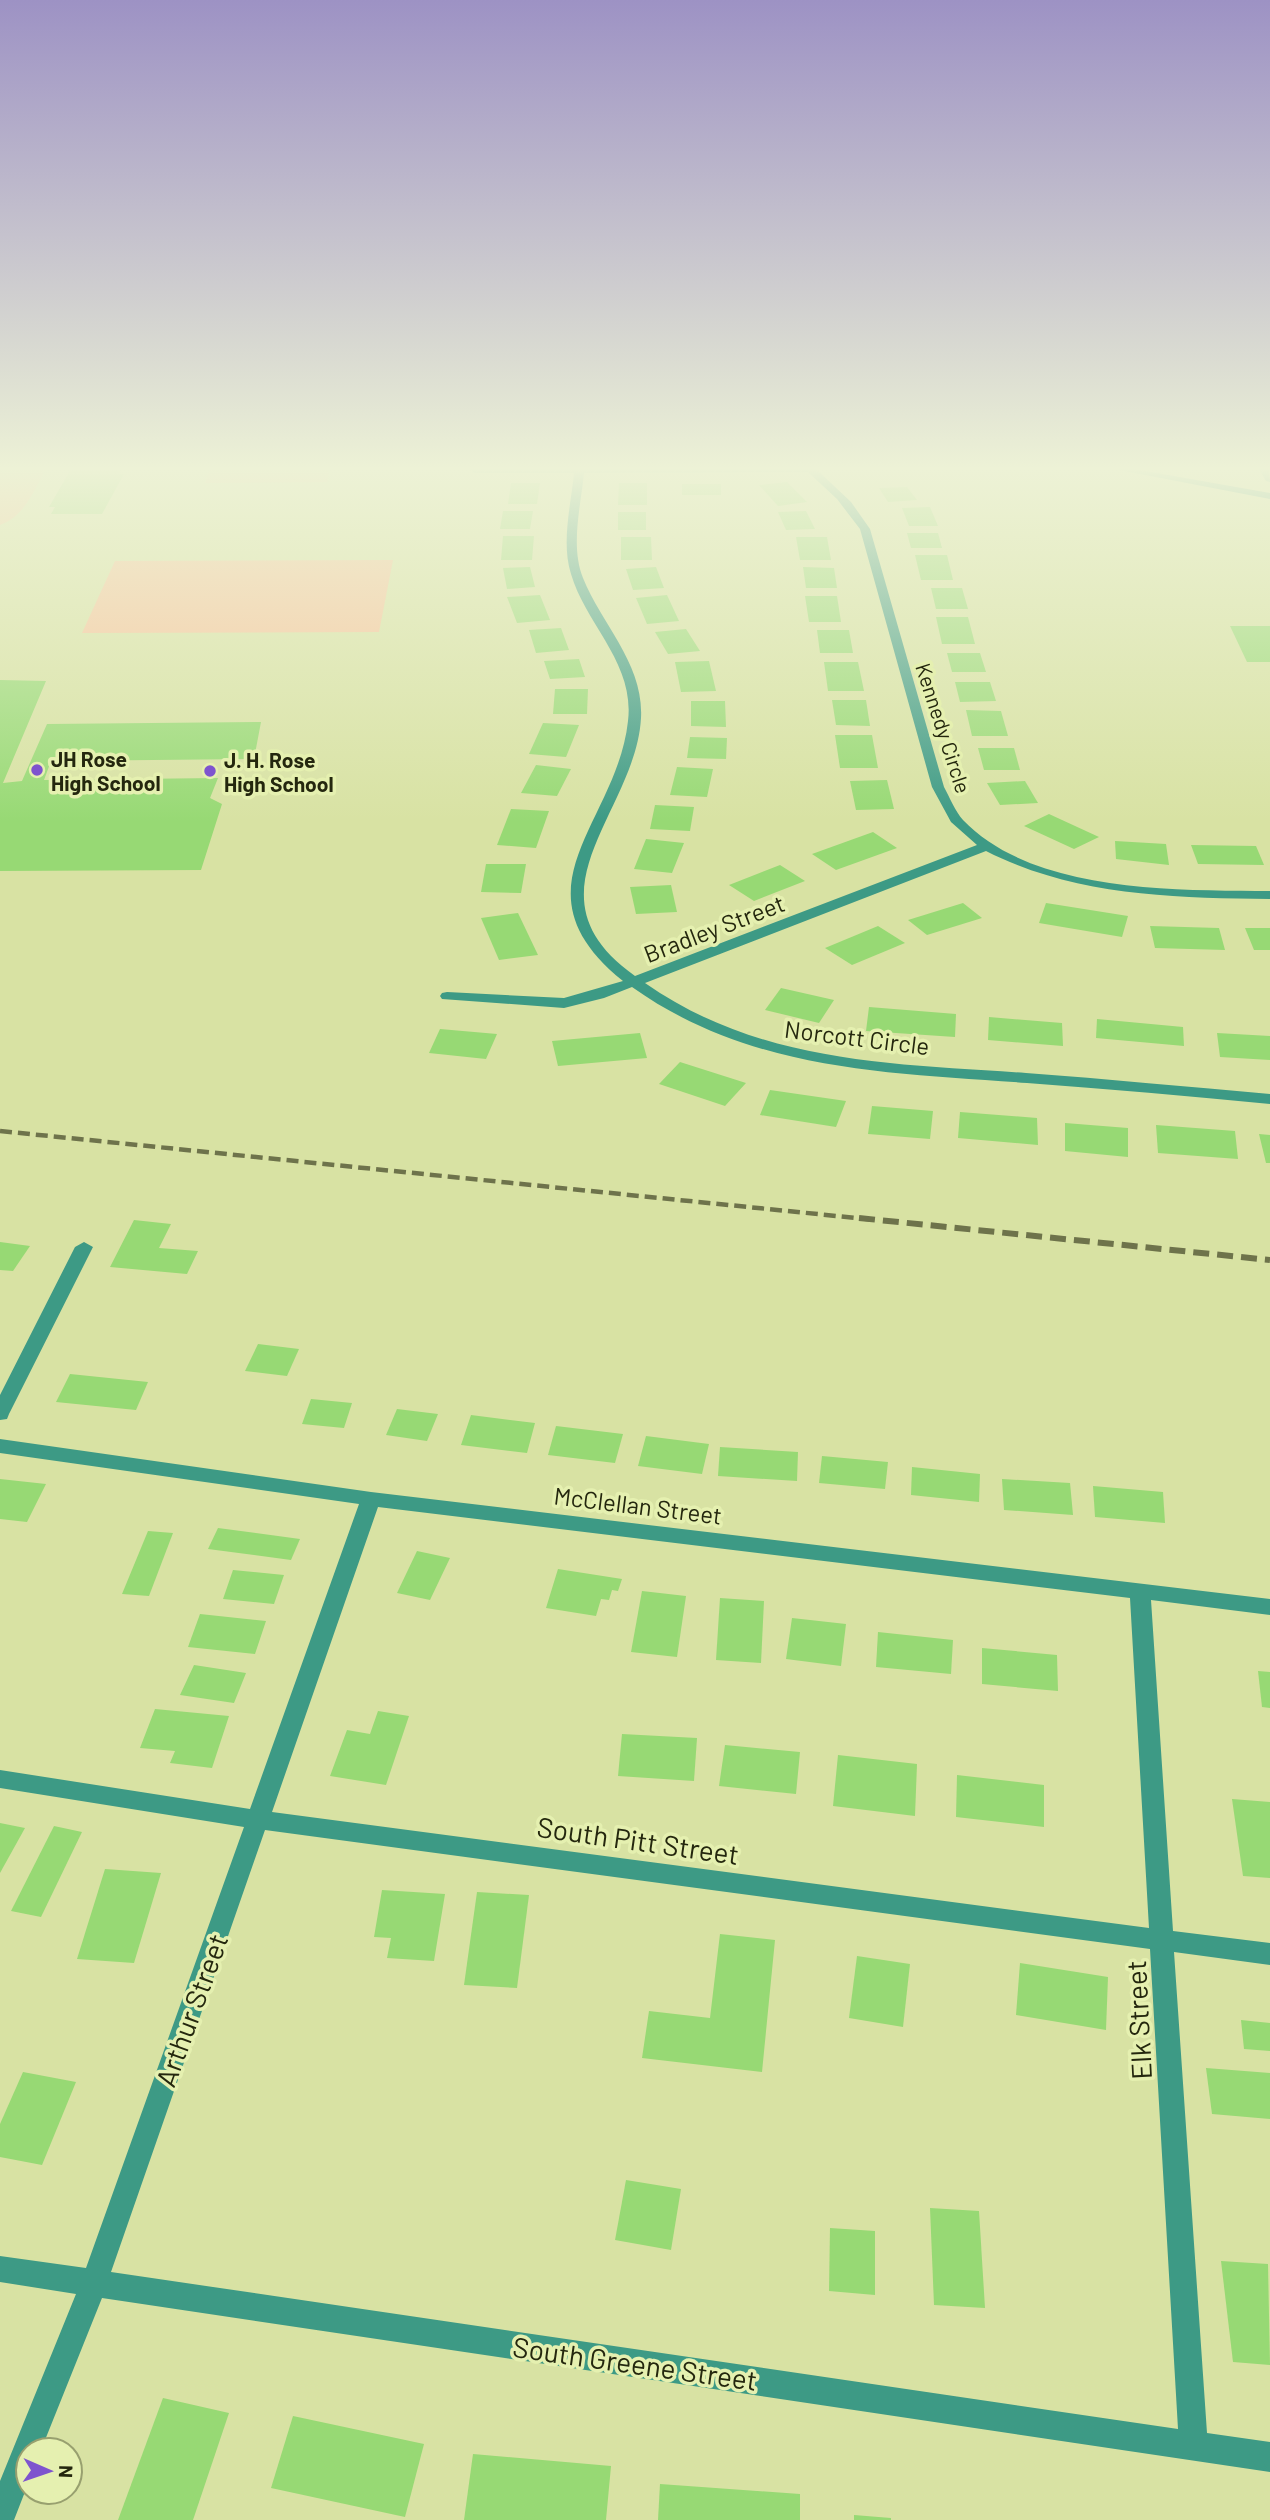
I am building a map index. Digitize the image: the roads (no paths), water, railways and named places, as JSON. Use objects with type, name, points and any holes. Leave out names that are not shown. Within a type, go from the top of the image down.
[{"type":"street","name":"Norcott Circle","points":[[582,587],[627,672],[634,692],[635,719],[630,745],[581,862],[576,900],[579,920],[600,954],[657,1001],[696,1023],[763,1047],[837,1062],[1270,1099]]},
{"type":"street","name":"Kennedy Circle","points":[[881,587],[937,787],[960,825],[988,846],[1040,869],[1105,887],[1174,894],[1270,895]]},
{"type":"street","name":"Bradley Street","points":[[447,996],[564,1003],[633,982],[988,846]]},
{"type":"street","points":[[0,1414],[84,1247]]},
{"type":"street","name":"McClellan Street","points":[[0,1446],[371,1499],[1270,1607]]},
{"type":"street","name":"Arthur Street","points":[[0,2517],[94,2283],[371,1499]]},
{"type":"street","name":"Elk Street","points":[[1140,1592],[1193,2445]]},
{"type":"street","name":"South Pitt Street","points":[[0,1779],[258,1820],[1270,1954]]},
{"type":"street","name":"South Greene Street","points":[[0,2269],[1270,2457]]},
{"type":"railway","points":[[0,1131],[876,1220]]},
{"type":"railway","points":[[859,1218],[1270,1260]]},
{"type":"place","name":"JH Rose High School","points":[[37,770]]},
{"type":"place","name":"J. H. Rose High School","points":[[210,771]]}]
